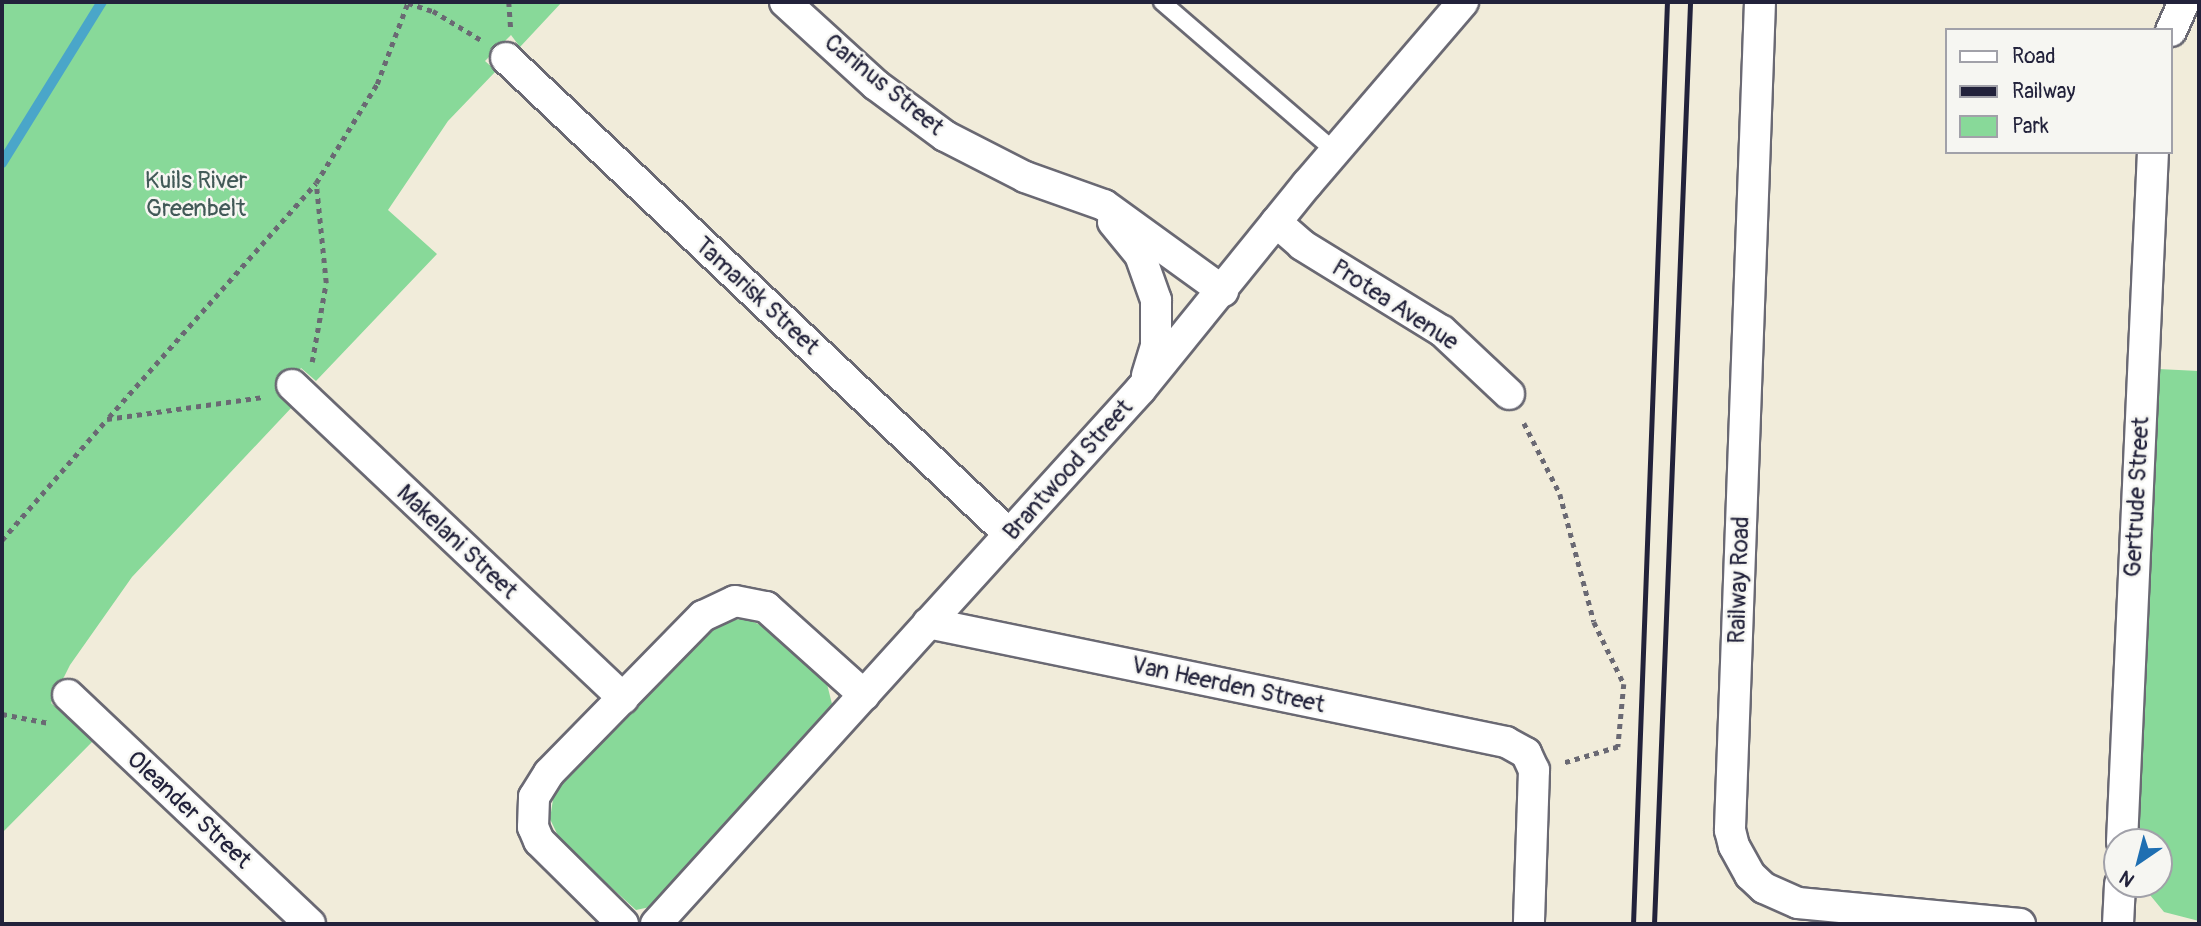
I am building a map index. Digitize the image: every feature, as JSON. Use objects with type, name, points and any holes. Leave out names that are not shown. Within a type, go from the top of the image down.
[{"type":"street","name":"Carinus Street","points":[[785,2],[917,118],[984,159],[1104,205],[1223,291]]},
{"type":"street","name":"Brantwood Street","points":[[656,924],[1141,389],[1223,291],[1276,222],[1463,2]]},
{"type":"street","name":"Railway Road","points":[[1760,2],[1731,816],[1734,846],[1750,874],[1763,888],[1798,903],[2020,924]]},
{"type":"street","points":[[2172,28],[2184,2]]},
{"type":"street","name":"Tamarisk Street","points":[[506,58],[1009,534]]},
{"type":"street","name":"Gertrude Street","points":[[2123,828],[2153,154]]},
{"type":"street","name":"Carinus Street","points":[[1067,193],[1109,218],[1140,255],[1150,278],[1157,311],[1156,346],[1141,389]]},
{"type":"street","name":"Protea Avenue","points":[[1276,222],[1302,245],[1441,331],[1509,394]]},
{"type":"street","name":"Makelani Street","points":[[292,385],[623,698]]},
{"type":"street","points":[[623,924],[549,854],[539,841],[532,812],[540,783],[703,616],[734,601],[766,607],[864,695]]},
{"type":"street","name":"Van Heerden Street","points":[[928,623],[1506,742],[1530,761]]},
{"type":"street","name":"Oleander Street","points":[[68,695],[310,924]]},
{"type":"street","points":[[1529,924],[1530,761]]},
{"type":"street","points":[[2118,924],[2119,898]]},
{"type":"lane","points":[[1162,2],[1335,152]]},
{"type":"path","points":[[2,540],[316,183],[377,84],[408,2],[433,11],[506,58]]},
{"type":"path","points":[[107,419],[272,396],[292,385],[312,364],[326,283],[316,183]]},
{"type":"path","points":[[1509,394],[1560,494],[1594,622],[1624,684],[1618,747],[1530,761]]},
{"type":"green space","name":"Kuils River Greenbelt","points":[[2,2],[562,2],[520,47],[511,35],[485,61],[496,71],[448,121],[388,210],[437,254],[316,381],[301,368],[279,394],[293,406],[132,577],[70,665],[51,703],[93,741],[2,833]]},
{"type":"green space","points":[[2158,369],[2199,371],[2199,921],[2164,912],[2152,898],[2173,898],[2173,828],[2140,828]]},
{"type":"green space","points":[[748,619],[768,629],[827,684],[832,704],[650,907],[636,910],[561,842],[550,819],[554,793],[709,631],[727,620]]},
{"type":"waterway","points":[[2,163],[102,2]]},
{"type":"railway","points":[[1633,924],[1667,2]]},
{"type":"railway","points":[[1654,924],[1690,2]]}]
